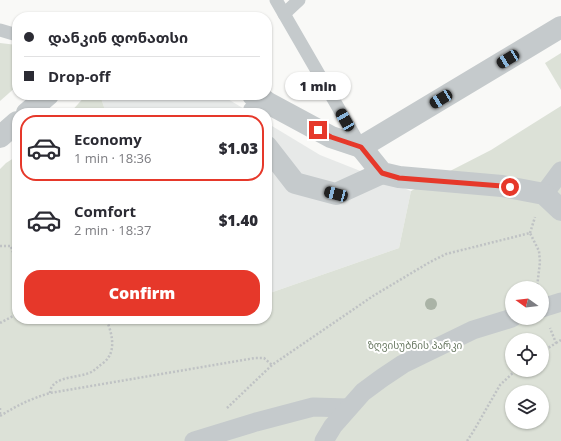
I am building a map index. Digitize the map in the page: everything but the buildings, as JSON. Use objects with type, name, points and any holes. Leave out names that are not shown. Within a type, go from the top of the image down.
[{"type":"street","points":[[361,147],[561,27]]},
{"type":"street","points":[[33,108],[42,100]]},
{"type":"street","points":[[258,103],[269,108]]},
{"type":"street","points":[[272,110],[331,137],[361,147],[382,173],[399,178],[502,186],[540,204],[561,210]]},
{"type":"street","points":[[0,137],[12,126]]},
{"type":"street","points":[[272,153],[295,183],[336,194],[382,173]]},
{"type":"street","points":[[540,204],[561,171]]},
{"type":"street","points":[[549,312],[561,302]]},
{"type":"street","points":[[324,441],[333,426],[348,408],[363,392],[382,378],[403,364],[473,330],[505,320]]},
{"type":"street","points":[[194,441],[256,422],[313,407],[348,408]]},
{"type":"lane","points":[[276,0],[361,147]]},
{"type":"lane","points":[[284,14],[299,0]]},
{"type":"lane","points":[[0,30],[12,34]]},
{"type":"path","points":[[537,281],[540,252],[530,233],[540,204]]},
{"type":"path","points":[[215,434],[217,421],[220,415],[272,365],[374,296],[446,254],[530,233]]},
{"type":"path","points":[[0,246],[10,246],[12,251]]},
{"type":"path","points":[[0,323],[12,317]]},
{"type":"path","points":[[50,393],[50,389],[54,383],[92,372],[107,360],[113,346],[107,324]]},
{"type":"path","points":[[549,325],[556,342]]},
{"type":"path","points":[[549,347],[561,340]]},
{"type":"path","points":[[0,408],[0,415],[33,398],[50,393],[255,358],[264,358],[272,365]]},
{"type":"path","points":[[467,441],[500,385],[509,377]]},
{"type":"shaded area","points":[[102,100],[229,100],[243,108],[104,108]]},
{"type":"shaded area","points":[[272,126],[320,155],[411,191],[399,248],[272,292]]},
{"type":"green space","points":[[0,43],[12,44],[12,90],[0,101]]},
{"type":"green space","points":[[561,53],[561,90],[545,63]]},
{"type":"green space","points":[[82,100],[102,100],[104,108],[74,108]]},
{"type":"green space","name":"ზღვისუბნის პარკი","points":[[561,106],[561,441],[0,441],[0,169],[12,159],[12,324],[272,324],[272,292],[399,248],[411,191],[491,150]]},
{"type":"route","points":[[318,130],[331,137],[361,147],[382,173],[399,178],[510,187]]}]
